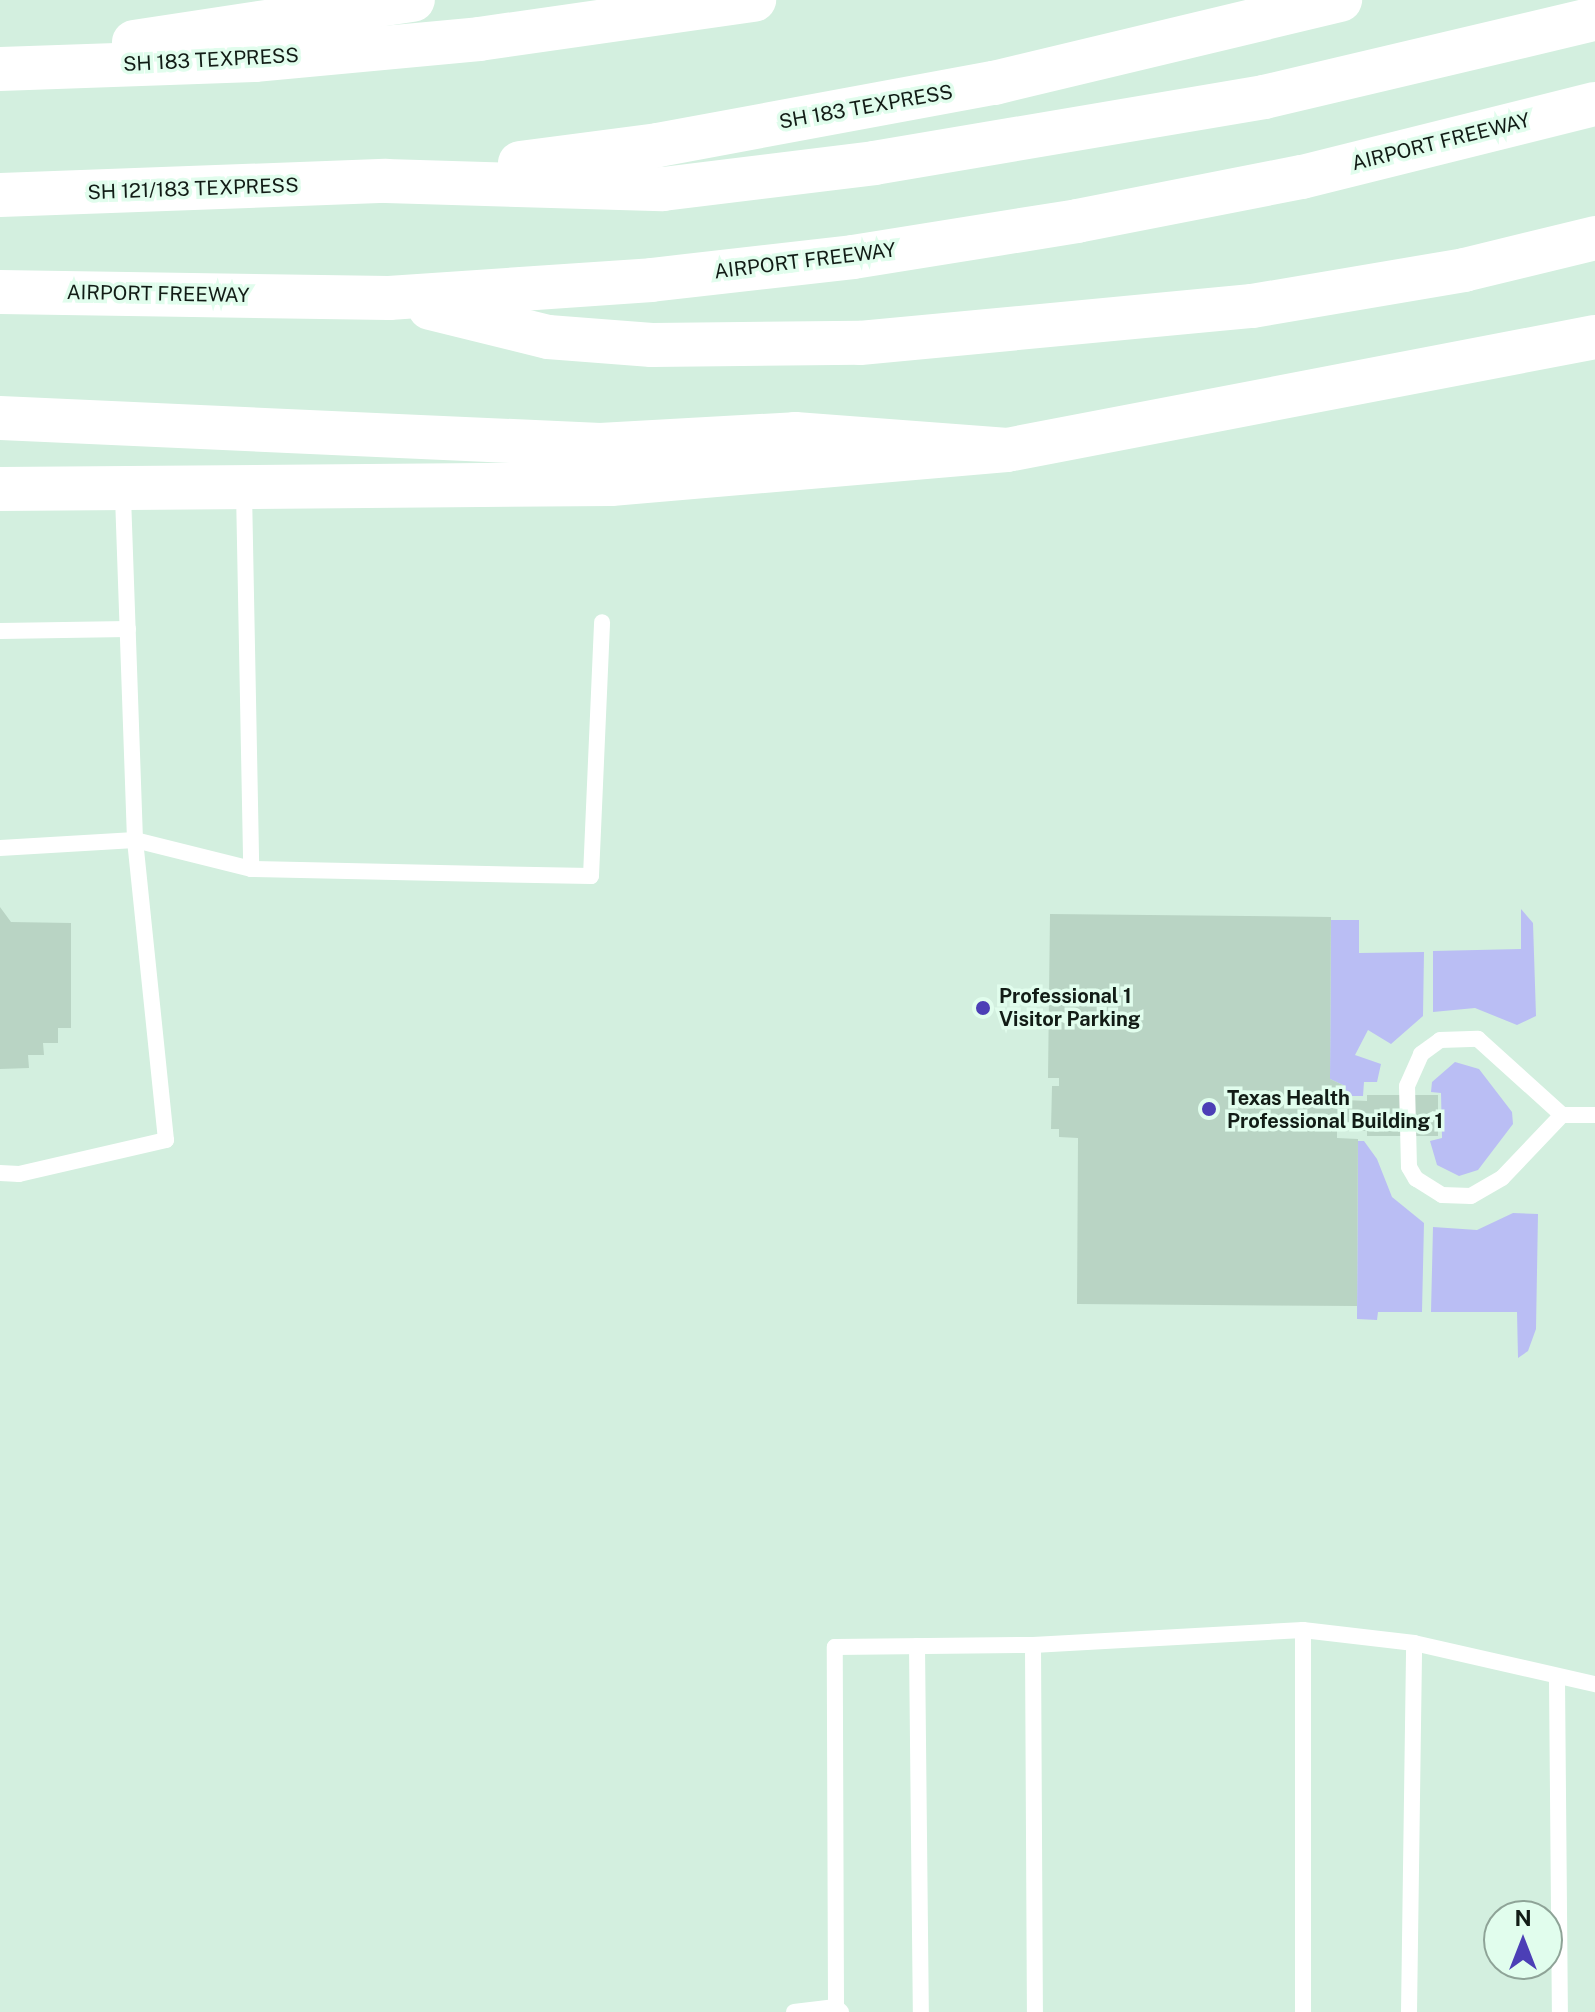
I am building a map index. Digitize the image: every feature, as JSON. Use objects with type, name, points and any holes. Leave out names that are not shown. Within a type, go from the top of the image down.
[{"type":"main road","points":[[0,67],[413,0]]},
{"type":"main road","name":"SH 183 TEXPRESS","points":[[0,67],[254,60],[479,39],[754,0]]},
{"type":"main road","name":"SH 183 TEXPRESS","points":[[386,181],[658,145],[994,83],[1340,0]]},
{"type":"main road","points":[[386,181],[663,189],[874,163],[1264,97],[1595,19]]},
{"type":"main road","name":"AIRPORT FREEWAY","points":[[0,292],[389,298],[666,278],[853,257],[1077,221],[1302,177],[1595,104]]},
{"type":"main road","name":"SH 121/183 TEXPRESS","points":[[0,195],[386,181]]},
{"type":"main road","points":[[389,298],[548,337],[652,345],[860,343],[1060,328],[1252,306],[1464,270],[1595,238]]},
{"type":"main road","points":[[0,489],[611,484],[1007,450],[1595,337]]},
{"type":"main road","points":[[0,418],[600,445],[795,434],[1007,450]]},
{"type":"lane","points":[[244,489],[251,869]]},
{"type":"lane","points":[[0,1173],[19,1174],[166,1140],[135,840],[123,490]]},
{"type":"lane","points":[[0,848],[135,840],[251,869],[591,876],[602,622]]},
{"type":"lane","points":[[0,631],[128,629]]},
{"type":"lane","points":[[1562,1115],[1502,1178],[1471,1196],[1442,1195],[1416,1179],[1409,1167],[1407,1086],[1421,1054],[1440,1040],[1465,1036],[1488,1045],[1562,1115],[1595,1115]]},
{"type":"lane","points":[[1303,1630],[1303,2012]]},
{"type":"lane","points":[[794,2012],[838,2009],[835,1647],[1033,1645],[1303,1630],[1414,1643],[1557,1680],[1595,1684]]},
{"type":"lane","points":[[1409,2012],[1414,1643]]},
{"type":"lane","points":[[1033,1645],[1035,2012]]},
{"type":"lane","points":[[917,1646],[921,2012]]},
{"type":"lane","points":[[1557,1680],[1560,2012]]},
{"type":"shaded area","points":[[1521,909],[1533,923],[1536,1016],[1517,1025],[1475,1008],[1433,1012],[1433,951],[1521,949]]},
{"type":"shaded area","points":[[1331,920],[1359,920],[1359,953],[1424,952],[1423,1016],[1391,1044],[1368,1030],[1355,1055],[1381,1064],[1377,1082],[1364,1082],[1363,1096],[1345,1096],[1345,1086],[1330,1079]]},
{"type":"shaded area","points":[[1455,1062],[1479,1069],[1512,1112],[1513,1124],[1478,1170],[1459,1176],[1437,1165],[1430,1141],[1442,1138],[1441,1093],[1431,1092],[1432,1082]]},
{"type":"shaded area","points":[[1358,1141],[1364,1141],[1377,1159],[1392,1197],[1424,1223],[1422,1312],[1378,1312],[1377,1320],[1357,1319]]},
{"type":"shaded area","points":[[1513,1213],[1538,1214],[1536,1329],[1528,1351],[1518,1358],[1517,1312],[1431,1312],[1433,1227],[1477,1230]]},
{"type":"building","points":[[0,907],[11,922],[71,923],[71,1028],[58,1028],[58,1043],[43,1043],[44,1055],[28,1055],[29,1068],[0,1069]]},
{"type":"building","name":"Texas Health Professional Building 1","points":[[1050,914],[1331,917],[1330,1079],[1345,1086],[1345,1100],[1367,1101],[1367,1095],[1438,1095],[1438,1136],[1367,1136],[1367,1131],[1337,1130],[1337,1138],[1358,1139],[1357,1306],[1077,1304],[1078,1138],[1059,1137],[1059,1129],[1051,1129],[1052,1086],[1059,1086],[1059,1078],[1048,1078]]},
{"type":"place","name":"Professional 1 Visitor Parking","points":[[983,1008]]},
{"type":"place","name":"Texas Health Professional Building 1","points":[[1209,1109]]}]
